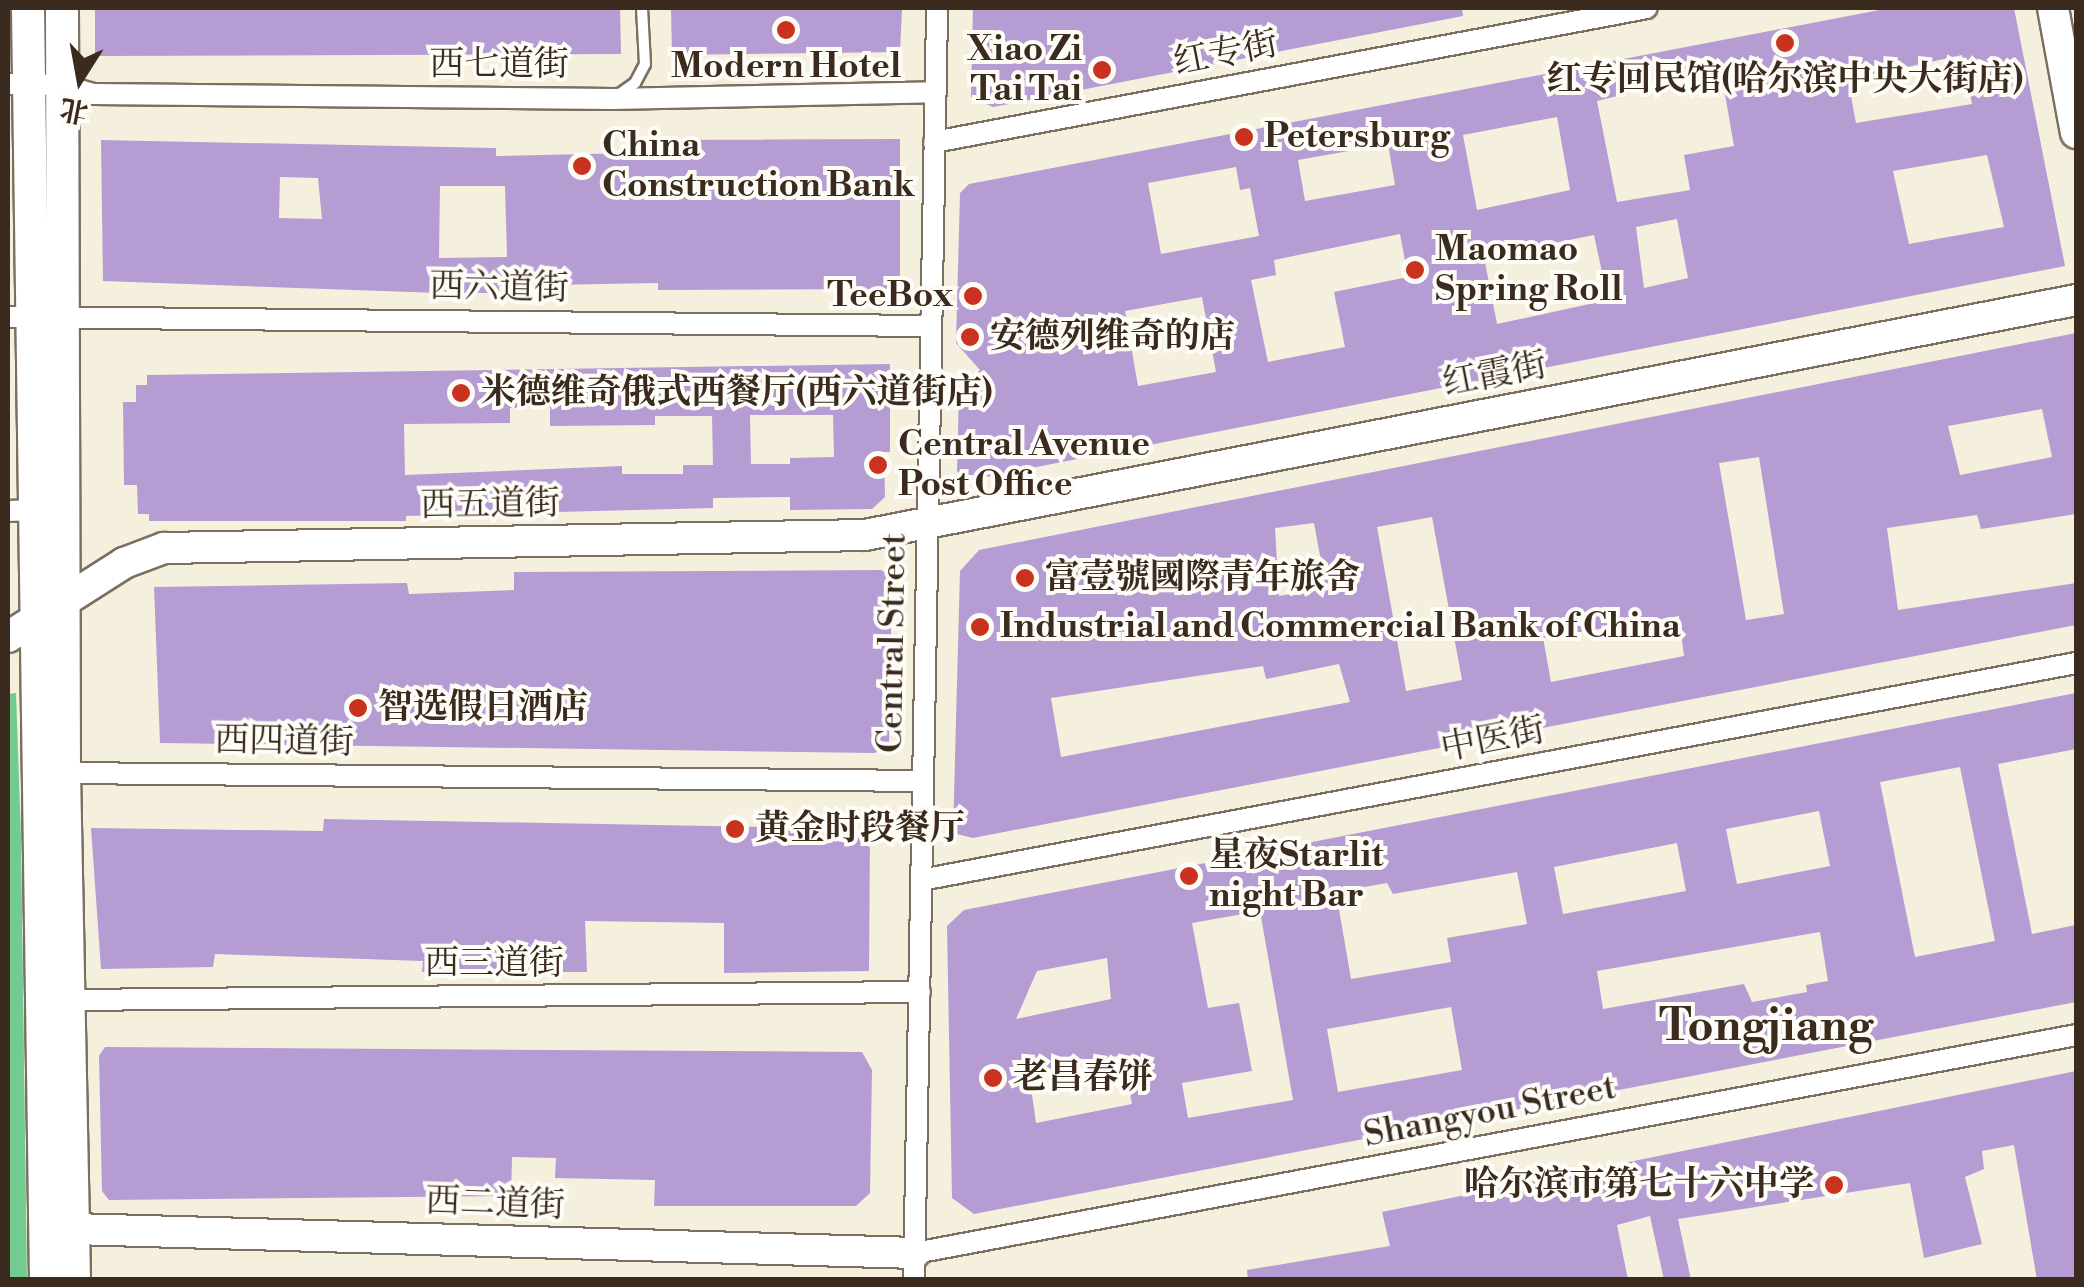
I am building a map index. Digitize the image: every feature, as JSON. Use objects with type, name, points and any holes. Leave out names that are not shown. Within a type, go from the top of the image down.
[{"type":"main road","points":[[28,8],[18,84],[35,317],[65,598],[64,773],[74,1280]]},
{"type":"main road","points":[[46,1280],[38,617],[22,511],[35,317],[62,85],[62,8]]},
{"type":"main road","points":[[2053,8],[2076,133]]},
{"type":"main road","name":"红霞街","points":[[928,522],[2076,300]]},
{"type":"main road","name":"西五道街","points":[[8,637],[124,562],[164,548],[866,536],[928,522]]},
{"type":"main road","name":"西二道街","points":[[73,1229],[915,1266]]},
{"type":"street","name":"Central Street","points":[[915,1266],[937,8]]},
{"type":"street","name":"红专街","points":[[934,142],[1648,8]]},
{"type":"street","name":"西七道街","points":[[18,84],[62,85],[94,94],[614,98],[935,92]]},
{"type":"street","name":"西六道街","points":[[35,317],[931,326]]},
{"type":"street","name":"中医街","points":[[922,880],[2076,663]]},
{"type":"street","name":"西四道街","points":[[64,773],[923,781]]},
{"type":"street","name":"西三道街","points":[[68,1000],[920,992]]},
{"type":"street","name":"Shangyou Street","points":[[915,1266],[2076,1035]]},
{"type":"lane","points":[[614,98],[635,84],[644,64],[642,8]]},
{"type":"green space","points":[[16,693],[27,1279],[8,1279],[8,694]]},
{"type":"building","points":[[95,8],[620,8],[621,54],[95,56]]},
{"type":"building","name":"Modern Hotel","points":[[671,8],[902,8],[900,52],[672,55]]},
{"type":"building","points":[[973,8],[1462,8],[1463,16],[993,107],[971,97]]},
{"type":"building","points":[[1890,8],[2014,8],[2065,266],[965,481],[957,471],[959,390],[980,370],[956,343],[960,193],[969,184]],"holes":[[[1962,55],[1972,104],[1856,123],[1848,80]],[[1721,71],[1734,146],[1684,155],[1690,190],[1617,202],[1597,101]],[[1557,117],[1570,190],[1477,210],[1463,135]],[[1388,144],[1395,185],[1305,201],[1298,160]],[[1987,155],[2004,227],[1909,244],[1893,171]],[[1236,167],[1240,190],[1250,188],[1259,236],[1161,254],[1148,183]],[[1677,219],[1688,278],[1644,288],[1636,227]],[[1400,234],[1408,277],[1334,292],[1345,347],[1268,362],[1251,280],[1276,275],[1274,260]],[[1594,235],[1608,300],[1497,324],[1484,257]],[[1202,297],[1216,372],[1138,386],[1125,311]]]},
{"type":"building","points":[[900,139],[900,289],[658,290],[658,283],[499,286],[499,293],[440,293],[103,281],[101,140],[496,148],[496,156],[678,152],[678,140]],"holes":[[[280,177],[318,178],[322,219],[279,218]],[[440,186],[505,186],[507,257],[439,258]]]},
{"type":"building","points":[[2076,333],[2076,514],[1981,529],[1977,515],[1887,528],[1898,610],[2076,583],[2076,625],[973,838],[953,833],[960,571],[979,550]],"holes":[[[2042,409],[2052,457],[1960,475],[1948,426]],[[1759,457],[1784,614],[1746,620],[1719,463]],[[1432,517],[1462,680],[1406,691],[1377,527]],[[1314,523],[1326,588],[1279,596],[1275,528]],[[1679,616],[1684,656],[1551,682],[1543,638]],[[1339,664],[1350,702],[1061,757],[1051,698],[1263,666],[1266,679]]]},
{"type":"building","points":[[890,364],[890,452],[884,452],[885,497],[872,509],[790,510],[790,497],[713,498],[713,508],[406,516],[406,521],[149,521],[149,514],[138,514],[137,485],[124,485],[123,402],[136,402],[136,385],[147,385],[147,375]],"holes":[[[550,407],[550,426],[655,425],[655,416],[712,416],[713,465],[683,465],[683,474],[622,474],[622,466],[405,475],[404,424],[510,423],[510,408]],[[750,415],[833,415],[834,457],[790,458],[790,464],[751,464]]]},
{"type":"building","points":[[881,570],[892,576],[889,744],[875,753],[160,743],[154,587],[407,583],[409,594],[514,590],[514,572]]},
{"type":"building","points":[[2076,693],[2076,749],[1998,764],[2032,934],[2076,925],[2076,1002],[974,1214],[952,1198],[947,926],[964,910]],"holes":[[[1960,767],[1995,941],[1915,957],[1880,782]],[[1819,811],[1830,866],[1737,884],[1726,829]],[[1677,843],[1686,891],[1563,914],[1554,867]],[[1517,872],[1527,924],[1447,938],[1451,962],[1351,979],[1336,892],[1387,883],[1393,894]],[[1260,911],[1293,1100],[1188,1118],[1182,1083],[1252,1071],[1239,1003],[1208,1008],[1192,923]],[[1820,932],[1828,981],[1806,985],[1807,992],[1752,1002],[1744,984],[1603,1009],[1597,971]],[[1107,958],[1111,999],[1016,1019],[1037,971]],[[1451,1007],[1462,1070],[1338,1092],[1327,1029]],[[1122,1055],[1132,1104],[1036,1123],[1029,1074]]]},
{"type":"building","points":[[324,819],[870,829],[869,971],[724,973],[724,923],[585,921],[587,972],[422,972],[423,961],[215,954],[213,967],[101,969],[91,828],[323,831]]},
{"type":"building","points":[[105,1047],[862,1052],[872,1070],[870,1193],[856,1206],[654,1206],[655,1180],[555,1178],[556,1158],[512,1157],[511,1196],[109,1200],[102,1191],[99,1056]]},
{"type":"building","points":[[2076,1071],[2076,1280],[2037,1280],[2014,1145],[1982,1151],[1984,1169],[1965,1177],[1982,1244],[1924,1258],[1910,1183],[1678,1219],[1691,1280],[1664,1280],[1650,1216],[1617,1225],[1628,1280],[1248,1280],[1247,1270],[1390,1246],[1382,1212]]},
{"type":"place","name":"Modern Hotel","points":[[786,30]]},
{"type":"place","name":"红专回民馆(哈尔滨中央大街店)","points":[[1785,43]]},
{"type":"place","name":"Xiao Zi Tai Tai","points":[[1102,70]]},
{"type":"place","name":"Petersburg","points":[[1244,137]]},
{"type":"place","name":"China Construction Bank","points":[[582,166]]},
{"type":"place","name":"Maomao Spring Roll","points":[[1415,270]]},
{"type":"place","name":"TeeBox","points":[[973,296]]},
{"type":"place","name":"安德列维奇的店","points":[[970,337]]},
{"type":"place","name":"米德维奇俄式西餐厅(西六道街店)","points":[[461,393]]},
{"type":"place","name":"Central Avenue Post Office","points":[[878,465]]},
{"type":"place","name":"富壹號國際青年旅舍","points":[[1025,578]]},
{"type":"place","name":"Industrial and Commercial Bank of China","points":[[980,627]]},
{"type":"place","name":"智选假日酒店","points":[[358,708]]},
{"type":"place","name":"黄金时段餐厅","points":[[735,829]]},
{"type":"place","name":"星夜Starlit night Bar","points":[[1189,876]]},
{"type":"place","name":"老昌春饼","points":[[993,1078]]},
{"type":"place","name":"哈尔滨市第七十六中学","points":[[1834,1185]]},
{"type":"district","name":"Tongjiang","points":[[1766,1027]]}]
